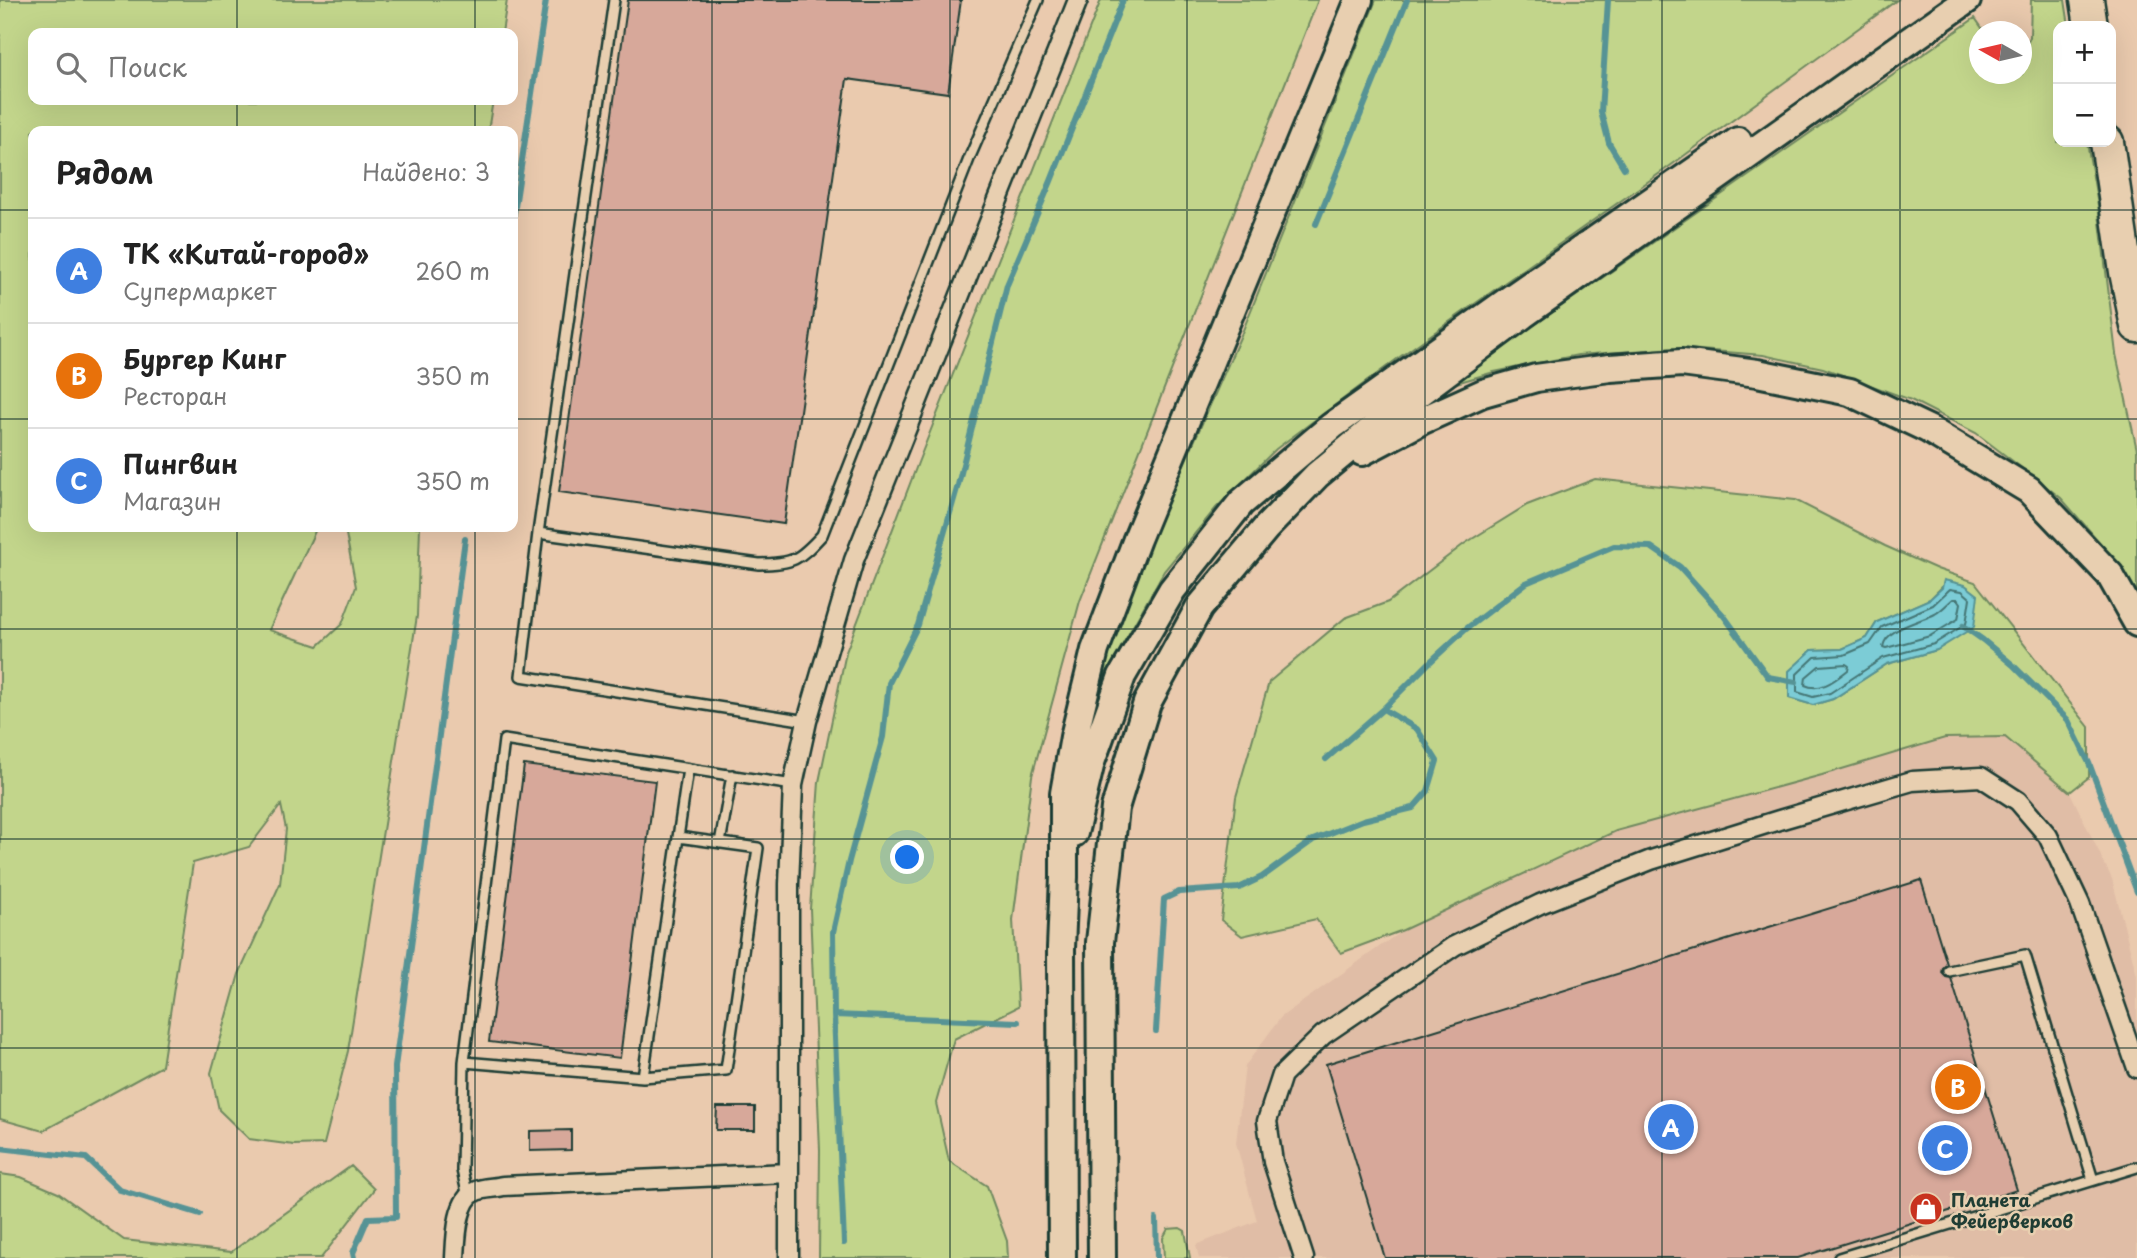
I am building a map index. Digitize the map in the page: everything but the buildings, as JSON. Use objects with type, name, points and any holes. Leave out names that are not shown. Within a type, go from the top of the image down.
[{"type":"highway","points":[[2087,0],[2090,21]]},
{"type":"highway","points":[[2108,147],[2126,272],[2137,326]]},
{"type":"main road","points":[[1062,1258],[1060,948],[1064,877],[1064,793],[1094,650],[1359,0]]},
{"type":"main road","points":[[1064,877],[1091,762],[1122,676],[1172,590],[1241,503],[1332,426],[1376,394],[1941,0]]},
{"type":"main road","points":[[1102,1258],[1100,942],[1115,808],[1147,704],[1199,608],[1266,528],[1317,475],[1393,412],[1523,315],[1967,0]]},
{"type":"main road","points":[[1317,475],[1483,393],[1536,378],[1610,368],[1682,363],[1757,373],[1850,392],[1928,429],[2029,490],[2110,575],[2137,622]]},
{"type":"street","points":[[789,1258],[789,884],[793,785],[807,721],[853,560],[1078,0]]},
{"type":"street","points":[[1304,1258],[1273,1161],[1267,1121],[1282,1075],[1323,1035],[1454,946],[1540,904],[1651,860],[1912,781],[1981,776],[2018,801],[2048,836],[2080,904],[2137,1068]]},
{"type":"street","points":[[455,1258],[457,1228],[468,1197],[476,1191],[503,1186],[788,1173]]},
{"type":"lane","points":[[614,0],[538,533],[521,676],[807,721]]},
{"type":"lane","points":[[538,533],[759,564],[784,564],[805,554],[822,535],[969,159],[1038,0]]},
{"type":"lane","points":[[468,1197],[462,1170],[464,1062],[504,740],[793,785]]},
{"type":"lane","points":[[643,1077],[688,769]]},
{"type":"lane","points":[[720,843],[733,775]]},
{"type":"lane","points":[[464,1062],[643,1077],[726,1070],[758,848],[678,837]]},
{"type":"lane","points":[[1949,971],[2025,955],[2093,1180]]},
{"type":"lane","points":[[1839,1258],[2137,1167]]},
{"type":"shaded area","points":[[2004,737],[2070,792],[2112,879],[2137,976],[2137,1258],[1199,1258],[1196,1245],[1257,1221],[1236,1143],[1245,1066],[1281,1017],[1403,930],[1616,831],[1822,775],[1945,738]]},
{"type":"green space","points":[[0,0],[507,0],[503,28],[28,28],[28,105],[492,105],[489,126],[28,126],[28,532],[315,532],[269,630],[318,646],[342,624],[356,587],[346,532],[420,532],[417,616],[348,1051],[324,1144],[294,1145],[249,1139],[219,1110],[211,1073],[239,974],[280,884],[286,829],[281,805],[249,847],[193,863],[162,1066],[43,1131],[0,1119]]},
{"type":"green space","points":[[1101,0],[1318,0],[1080,601],[1032,776],[1013,920],[1018,1007],[954,1039],[936,1103],[949,1161],[987,1186],[1007,1241],[1008,1258],[819,1258],[820,1150],[810,909],[819,782],[846,652]]},
{"type":"green space","points":[[1376,0],[1897,0],[1670,166],[1401,356],[1276,449],[1216,508],[1164,571],[1092,699],[1130,587],[1241,335]]},
{"type":"green space","points":[[2031,0],[2065,0],[2068,21],[2053,21],[2053,147],[2088,147],[2098,205],[2116,354],[2137,450],[2137,600],[2104,547],[2061,498],[1976,433],[1911,400],[1823,368],[1763,355],[1675,348],[1578,355],[1494,372],[1453,384],[1969,22],[1969,84],[2032,84]]},
{"type":"green space","points":[[1595,479],[1795,500],[1885,546],[1975,582],[2089,727],[2089,777],[2070,792],[2005,737],[1945,738],[1822,775],[1616,831],[1403,930],[1341,953],[1316,919],[1242,936],[1221,920],[1236,797],[1269,682],[1345,618],[1388,602],[1464,544],[1527,505]],"holes":[[[1942,587],[1937,650],[1887,664],[1833,699],[1813,705],[1789,698],[1790,671],[1812,650],[1842,649],[1867,638],[1877,622],[1930,599]]]},
{"type":"green space","points":[[351,1166],[374,1189],[321,1258],[0,1258],[0,1174],[21,1177],[58,1193],[124,1240],[231,1252]]},
{"type":"green space","points":[[1180,1228],[1185,1231],[1190,1258],[1164,1258],[1163,1238],[1168,1229]]},
{"type":"water","points":[[1944,580],[1965,585],[1978,595],[1974,627],[1937,650],[1887,664],[1833,699],[1813,705],[1789,698],[1789,671],[1812,650],[1842,649],[1867,638],[1877,622],[1930,599],[1942,588]]},
{"type":"waterway","points":[[518,187],[546,0]]},
{"type":"waterway","points":[[844,1243],[833,932],[849,861],[883,737],[889,683],[918,625],[958,485],[1007,285],[1123,0]]},
{"type":"waterway","points":[[1316,224],[1407,0]]},
{"type":"waterway","points":[[1608,0],[1601,112],[1609,143],[1624,168]]},
{"type":"waterway","points":[[354,1258],[353,1253],[368,1218],[396,1217],[395,1067],[465,539]]},
{"type":"waterway","points":[[1156,1031],[1164,899],[1179,892],[1239,888],[1262,877],[1313,840],[1363,820],[1413,808],[1428,791],[1437,761],[1417,729],[1383,709],[1466,629],[1526,583],[1614,546],[1651,547],[1680,567],[1724,616],[1768,677],[1796,682]]},
{"type":"waterway","points":[[1963,626],[2013,665],[2068,720],[2089,763],[2137,892]]},
{"type":"waterway","points":[[1326,759],[1383,709]]},
{"type":"waterway","points":[[834,1015],[1018,1022]]},
{"type":"waterway","points":[[0,1148],[86,1158],[120,1190],[200,1214]]},
{"type":"waterway","points":[[1156,1219],[1157,1258]]},
{"type":"place","name":"Бургер Кинг","points":[[1958,1087]]},
{"type":"place","name":"ТК «Китай-город»","points":[[1671,1127]]},
{"type":"place","name":"Пингвин","points":[[1945,1148]]},
{"type":"place","name":"Планета Фейерверков","points":[[1926,1209]]}]
